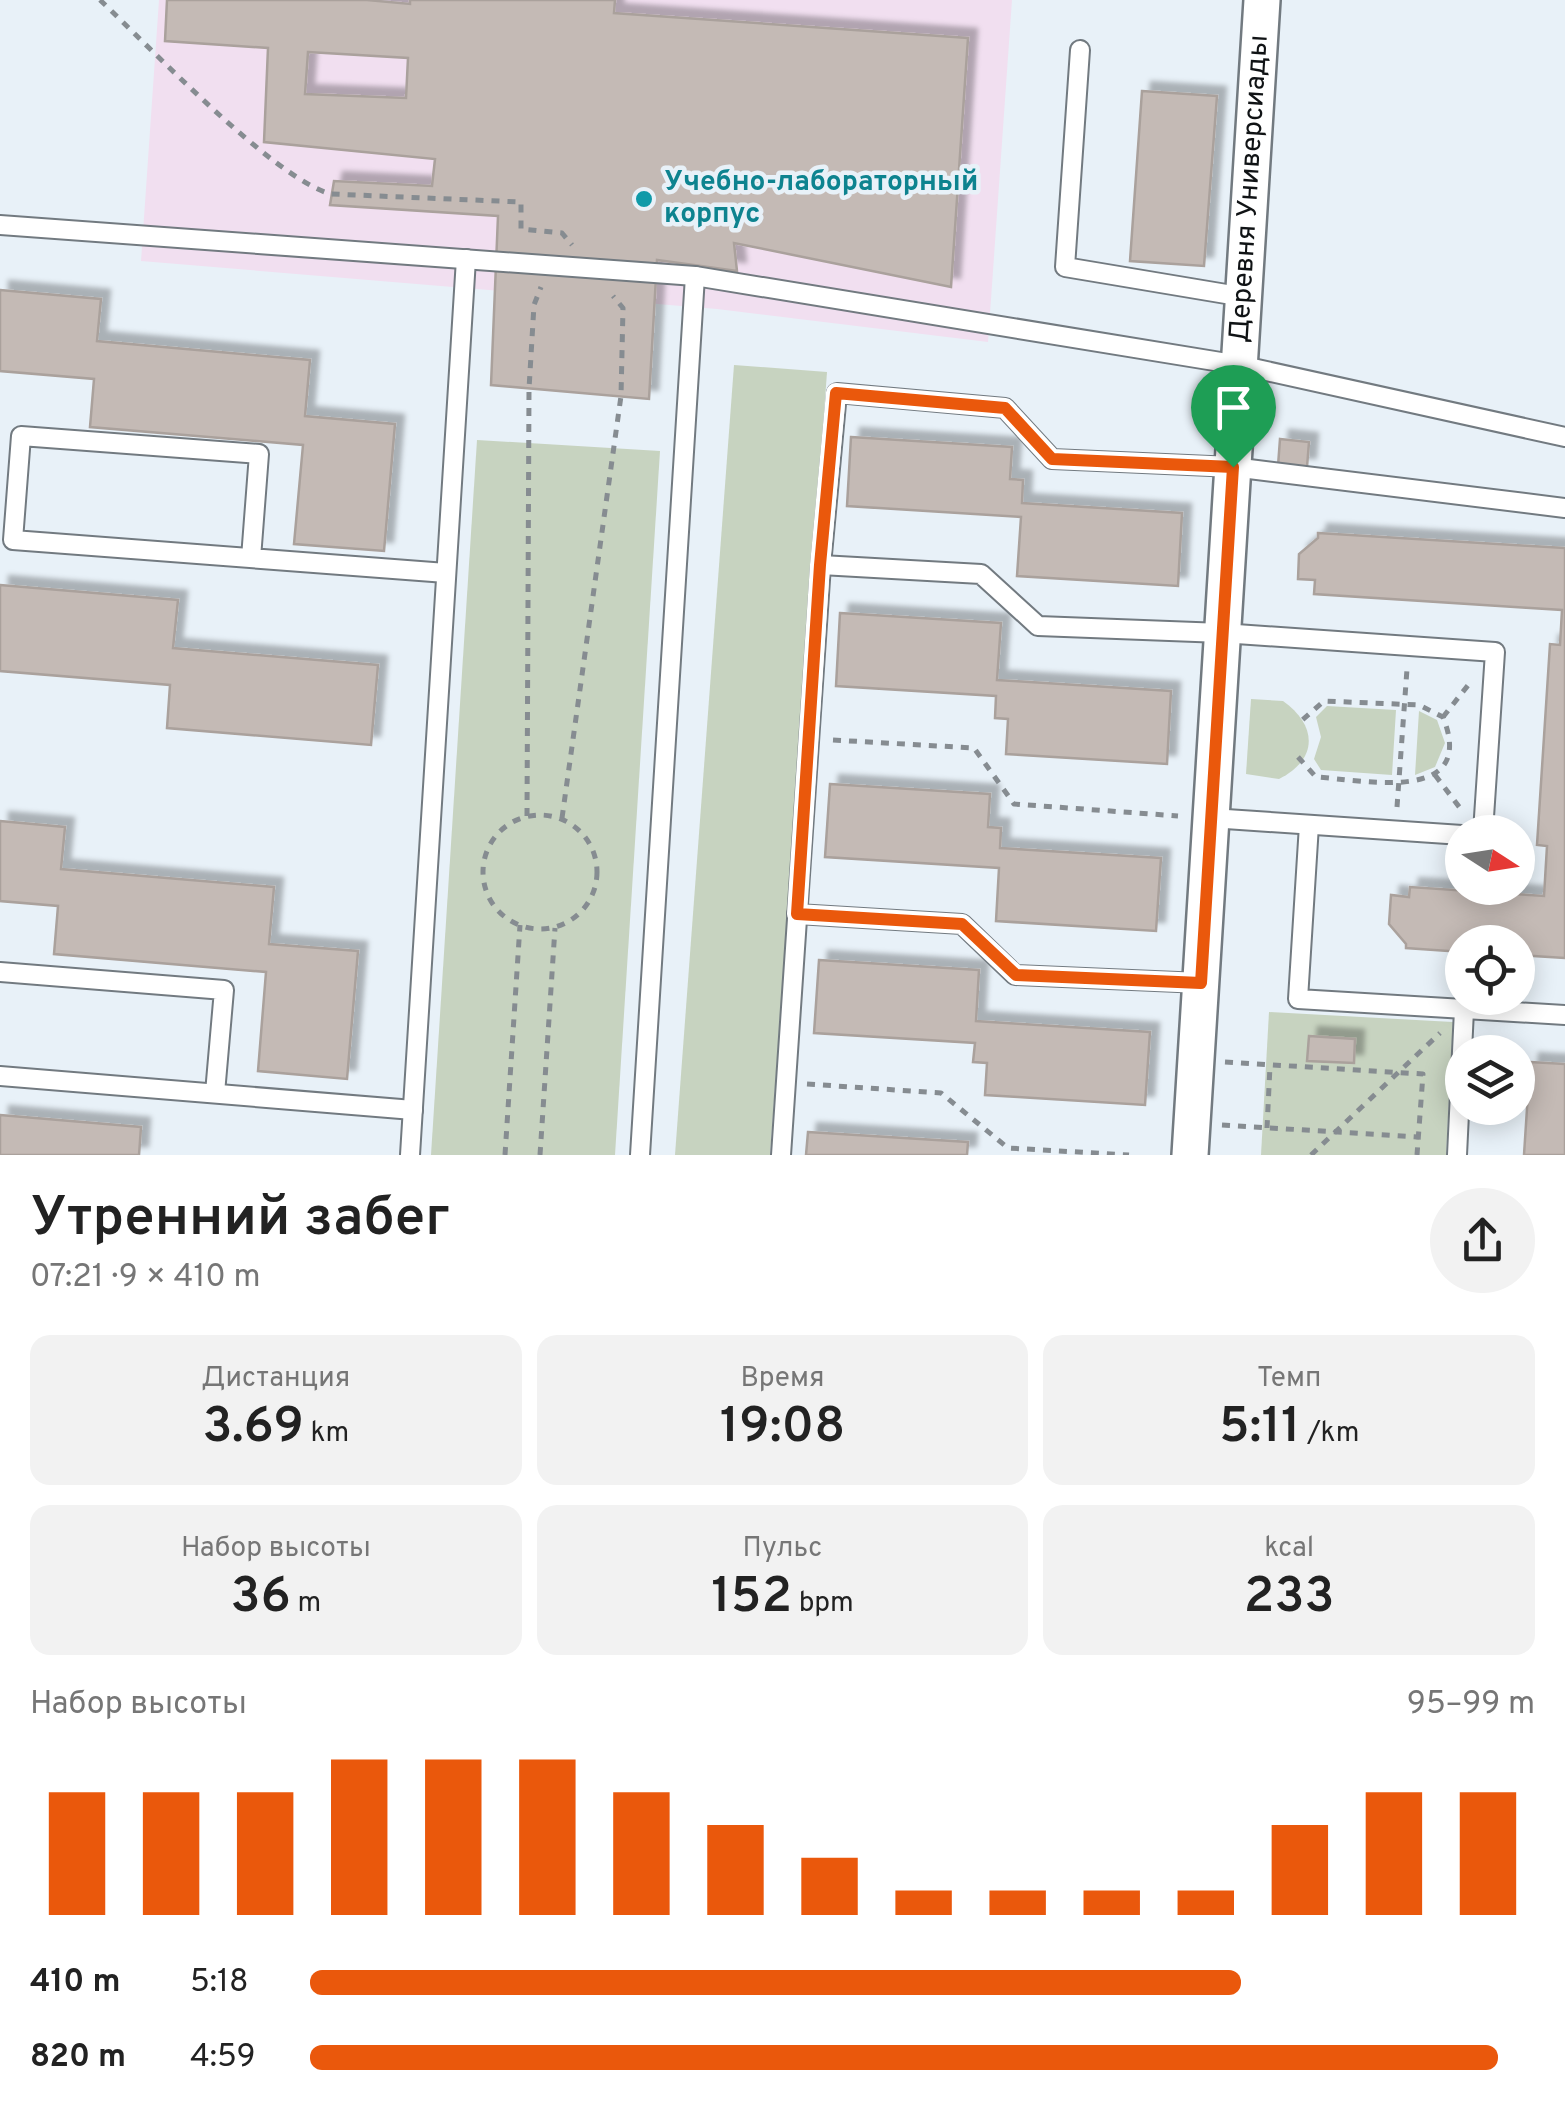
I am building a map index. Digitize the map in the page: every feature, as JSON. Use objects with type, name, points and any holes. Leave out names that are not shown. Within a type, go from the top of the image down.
[{"type":"street","name":"Деревня Универсиады","points":[[1190,1155],[1262,0]]},
{"type":"lane","points":[[1080,50],[1065,267],[1244,297]]},
{"type":"lane","points":[[0,225],[695,276],[1239,365],[1565,437]]},
{"type":"lane","points":[[410,1155],[466,259]]},
{"type":"lane","points":[[640,1155],[695,276]]},
{"type":"lane","points":[[781,1155],[820,565],[836,393],[1005,408],[1052,459],[1233,467],[1565,508]]},
{"type":"lane","points":[[251,558],[259,454],[21,436],[13,540],[446,573]]},
{"type":"lane","points":[[820,565],[980,574],[1038,626],[1222,633],[1495,652],[1484,815]]},
{"type":"lane","points":[[1211,818],[1396,830],[1445,827]]},
{"type":"lane","points":[[1309,824],[1298,999],[1445,1009]]},
{"type":"lane","points":[[797,914],[962,924],[1016,975],[1201,983]]},
{"type":"lane","points":[[0,972],[224,990],[215,1093]]},
{"type":"lane","points":[[1535,1014],[1565,1015]]},
{"type":"lane","points":[[1458,1155],[1464,1015]]},
{"type":"lane","points":[[0,1076],[413,1110]]},
{"type":"path","points":[[100,0],[244,136],[314,189],[332,194],[521,202],[521,230],[562,233]]},
{"type":"path","points":[[526,816],[529,389],[534,304]]},
{"type":"path","points":[[562,818],[620,396],[623,308]]},
{"type":"path","points":[[1396,830],[1409,646]]},
{"type":"path","points":[[1298,757],[1316,777],[1417,782],[1435,774],[1450,750],[1443,717],[1432,710],[1405,704],[1324,701],[1299,723]]},
{"type":"path","points":[[808,738],[974,748],[1014,804],[1211,818]]},
{"type":"path","points":[[1435,774],[1459,815]]},
{"type":"path","points":[[526,816],[562,818],[577,828],[596,857],[598,875],[593,893],[571,920],[537,929],[520,925],[492,903],[483,868],[487,850],[496,835],[526,816]]},
{"type":"path","points":[[506,1155],[520,925]]},
{"type":"path","points":[[540,1155],[555,927]]},
{"type":"path","points":[[1311,1155],[1459,1015]]},
{"type":"path","points":[[1222,1062],[1423,1074],[1418,1155]]},
{"type":"path","points":[[1267,1128],[1270,1065]]},
{"type":"path","points":[[785,1083],[941,1093],[1008,1148],[1129,1155]]},
{"type":"path","points":[[1218,1124],[1418,1137]]},
{"type":"shaded area","name":"Учебно-лабораторный корпус","points":[[159,0],[1012,0],[988,342],[717,309],[141,261]]},
{"type":"green space","points":[[734,365],[827,372],[770,1155],[675,1155]]},
{"type":"green space","points":[[477,440],[660,451],[615,1155],[431,1155]]},
{"type":"green space","points":[[1251,699],[1283,701],[1307,731],[1307,752],[1292,771],[1279,779],[1246,774]]},
{"type":"green space","points":[[1327,706],[1396,710],[1392,775],[1321,770],[1314,759],[1321,737],[1316,717]]},
{"type":"green space","points":[[1419,711],[1437,720],[1445,743],[1435,767],[1415,775]]},
{"type":"green space","points":[[1269,1012],[1453,1022],[1452,1035],[1445,1035],[1446,1155],[1261,1155]]},
{"type":"building","name":"Учебно-лабораторный корпус","points":[[167,0],[367,0],[410,4],[410,0],[615,0],[614,13],[968,38],[951,287],[734,243],[737,271],[657,260],[649,399],[491,385],[498,216],[330,205],[334,181],[432,186],[435,159],[264,142],[268,48],[165,41]],"holes":[[[308,52],[408,58],[406,98],[305,94]]]},
{"type":"building","points":[[1142,91],[1217,96],[1204,266],[1130,261]]},
{"type":"building","points":[[0,290],[101,299],[97,341],[310,360],[305,416],[395,424],[384,551],[294,544],[303,445],[90,427],[94,379],[0,371]]},
{"type":"building","points":[[851,437],[1012,447],[1010,479],[1023,480],[1022,503],[1182,513],[1178,586],[1017,576],[1021,517],[847,506]]},
{"type":"building","points":[[1280,439],[1309,442],[1307,467],[1278,466]]},
{"type":"building","points":[[1318,533],[1565,548],[1565,958],[1535,956],[1535,925],[1445,925],[1445,951],[1406,948],[1389,924],[1391,895],[1409,897],[1410,887],[1445,889],[1445,905],[1535,905],[1535,895],[1544,896],[1547,846],[1537,845],[1550,644],[1560,645],[1562,610],[1314,594],[1315,580],[1298,579],[1299,554],[1318,538]]},
{"type":"building","points":[[0,585],[178,600],[173,648],[378,665],[371,745],[167,728],[170,685],[0,671]]},
{"type":"building","points":[[840,613],[1001,623],[997,680],[1171,691],[1167,764],[1006,754],[1008,719],[995,718],[996,696],[836,686]]},
{"type":"building","points":[[830,784],[990,794],[988,827],[1001,828],[1000,848],[1161,858],[1156,931],[996,921],[999,868],[825,857]]},
{"type":"building","points":[[0,821],[65,827],[61,869],[274,887],[269,944],[358,951],[347,1079],[258,1071],[266,972],[54,954],[58,906],[0,901]]},
{"type":"building","points":[[819,960],[979,970],[976,1021],[1150,1032],[1145,1105],[985,1095],[987,1063],[973,1062],[975,1043],[814,1033]]},
{"type":"building","points":[[1309,1036],[1355,1039],[1354,1063],[1307,1061]]},
{"type":"building","points":[[1535,1062],[1565,1064],[1565,1155],[1524,1155],[1526,1125],[1535,1125]]},
{"type":"building","points":[[0,1115],[141,1127],[139,1155],[0,1155]]},
{"type":"building","points":[[808,1132],[968,1142],[967,1155],[806,1155]]},
{"type":"place","name":"Учебно-лабораторный корпус","points":[[644,199]]},
{"type":"route","points":[[836,393],[1005,408],[1052,459],[1233,467],[1201,983],[1016,975],[962,924],[797,914],[820,565],[836,393]]}]
